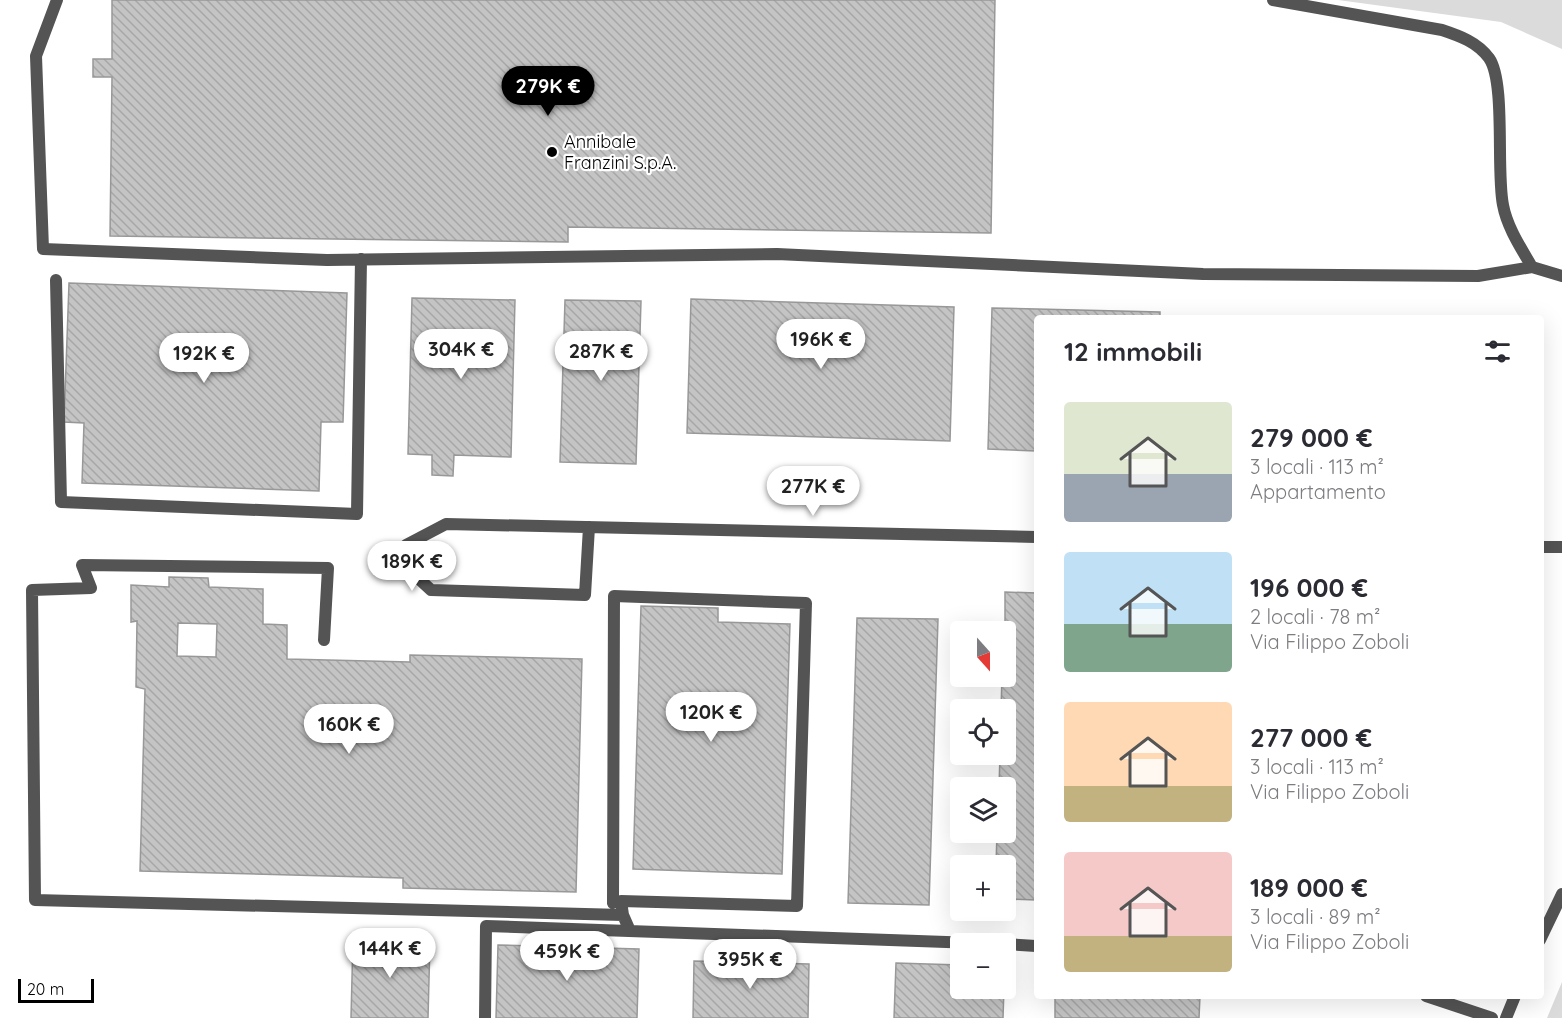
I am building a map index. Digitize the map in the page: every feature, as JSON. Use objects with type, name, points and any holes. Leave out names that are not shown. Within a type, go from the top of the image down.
[{"type":"street","points":[[57,0],[36,56],[43,249],[361,259],[777,254],[1203,274],[1478,276],[1532,267],[1562,276]]},
{"type":"street","points":[[1273,0],[1442,30],[1469,39],[1490,59],[1496,80],[1503,205],[1517,242],[1532,267]]},
{"type":"street","points":[[56,280],[61,502],[357,514],[361,259]]},
{"type":"street","points":[[589,527],[585,594],[431,590],[405,566],[406,545],[446,524],[589,527],[1034,537]]},
{"type":"street","points":[[1544,547],[1562,547]]},
{"type":"street","points":[[324,640],[328,568],[82,565],[91,588],[32,590],[35,900],[623,915]]},
{"type":"street","points":[[614,596],[806,603],[797,906],[621,901],[613,903],[614,596]]},
{"type":"street","points":[[1544,932],[1562,894]]},
{"type":"street","points":[[621,901],[623,915],[630,931]]},
{"type":"street","points":[[484,1018],[486,926],[950,942]]},
{"type":"street","points":[[1016,945],[1034,946]]},
{"type":"street","points":[[1435,999],[1492,1018]]},
{"type":"street","points":[[1506,1018],[1514,999]]},
{"type":"shaded area","points":[[1338,0],[1562,0],[1562,49],[1501,22]]},
{"type":"shaded area","points":[[1562,982],[1562,1018],[1547,1018]]},
{"type":"building","name":"Annibale Franzini S.p.A.","points":[[112,0],[995,0],[991,233],[568,227],[568,242],[110,236],[112,77],[93,77],[93,59],[112,59]]},
{"type":"building","points":[[69,283],[347,293],[343,422],[321,422],[319,491],[82,483],[84,423],[64,422]]},
{"type":"building","points":[[412,298],[515,300],[511,457],[454,455],[453,476],[432,475],[432,455],[408,454]]},
{"type":"building","points":[[691,299],[954,307],[950,441],[687,433]]},
{"type":"building","points":[[565,300],[641,301],[636,464],[560,462]]},
{"type":"building","points":[[992,308],[1160,312],[1160,315],[1034,315],[1034,451],[988,449]]},
{"type":"building","points":[[169,577],[208,578],[209,587],[263,589],[263,624],[287,625],[287,659],[410,662],[410,655],[582,659],[576,892],[403,888],[403,878],[140,871],[145,689],[136,687],[137,621],[131,622],[131,585],[169,587]],"holes":[[[178,623],[217,624],[216,657],[177,656]]]},
{"type":"building","points":[[1005,592],[1034,593],[1034,900],[1016,899],[1016,855],[996,855],[997,843],[1016,843],[1016,777],[999,777],[1000,765],[1016,765],[1016,699],[1001,699],[1002,687],[1016,687],[1016,621],[1005,621]]},
{"type":"building","points":[[641,606],[718,608],[718,622],[790,624],[782,874],[633,869]]},
{"type":"building","points":[[857,618],[938,619],[929,905],[848,903]]},
{"type":"building","points":[[353,938],[430,942],[428,1018],[351,1018]]},
{"type":"building","points":[[498,945],[639,949],[637,1018],[496,1018]]},
{"type":"building","points":[[694,961],[809,964],[808,1018],[693,1018]]},
{"type":"building","points":[[896,963],[950,965],[950,999],[1004,999],[1003,1018],[894,1018]]},
{"type":"building","points":[[1055,999],[1200,999],[1199,1018],[1055,1018]]},
{"type":"place","name":"Annibale Franzini S.p.A.","points":[[552,152]]}]
